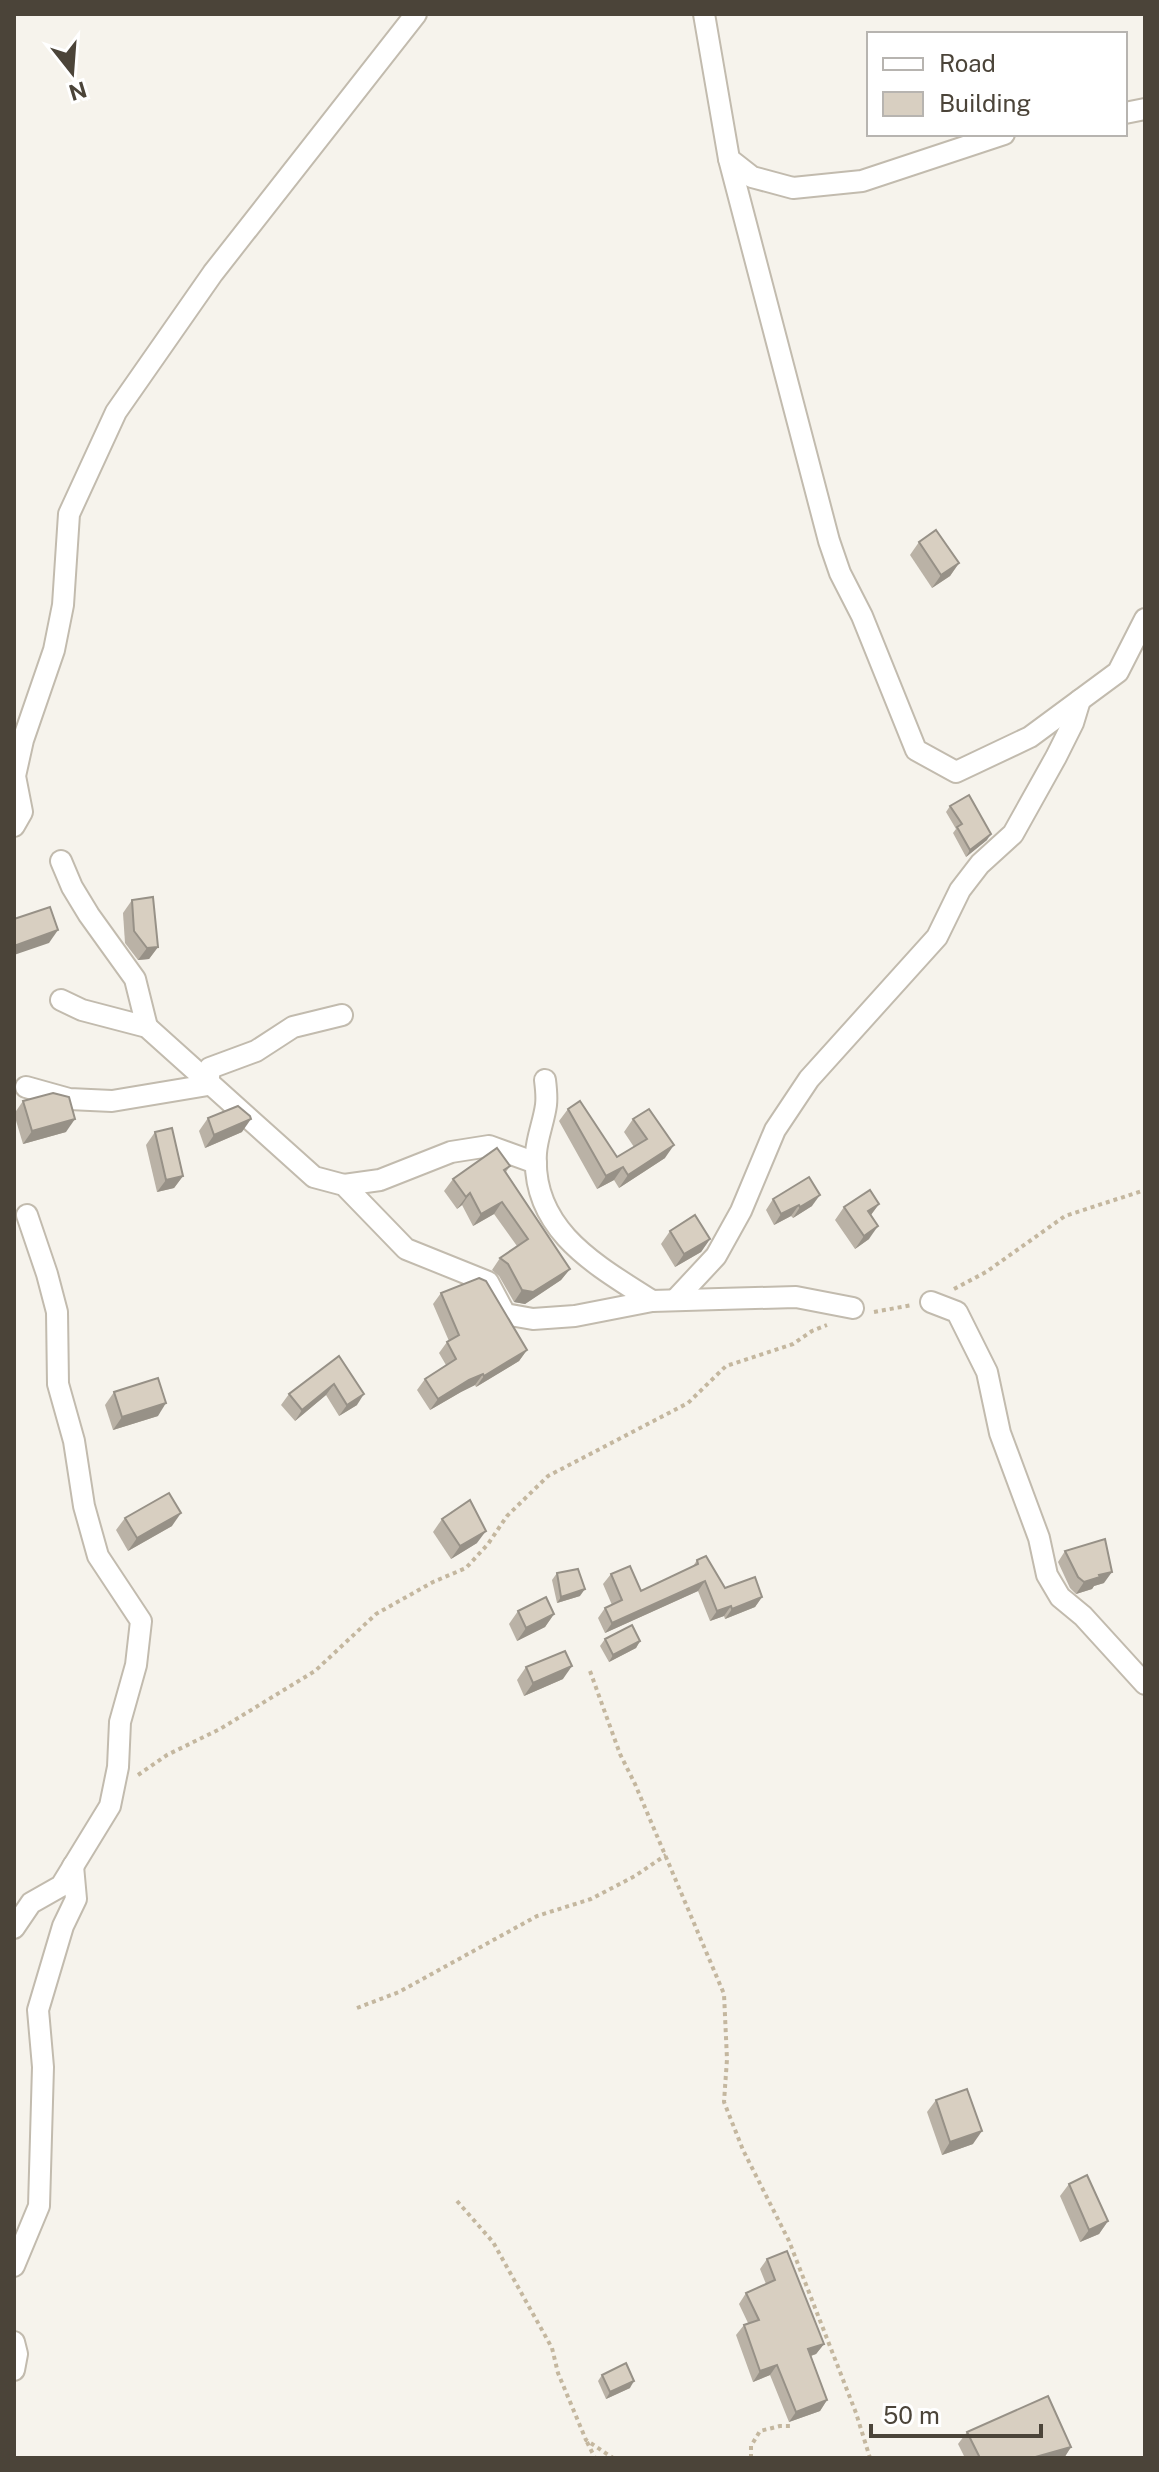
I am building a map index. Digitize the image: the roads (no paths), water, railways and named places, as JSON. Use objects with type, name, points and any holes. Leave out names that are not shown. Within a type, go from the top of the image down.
[{"type":"street","points":[[14,826],[22,812],[15,776],[23,740],[54,650],[63,605],[69,514],[116,412],[213,273],[416,14]]},
{"type":"street","points":[[704,14],[729,159],[829,541],[916,750],[956,772],[1030,737],[1118,672],[1145,619]]},
{"type":"street","points":[[729,159],[752,177],[793,188],[862,181],[998,136]]},
{"type":"street","points":[[675,1300],[716,1256],[741,1211],[775,1130],[809,1079],[937,937],[960,890],[980,864],[1013,834],[1073,723],[1080,700]]},
{"type":"street","points":[[61,861],[89,915],[135,979],[147,1027]]},
{"type":"street","points":[[61,1000],[82,1010],[147,1027],[314,1177],[344,1185],[380,1180],[451,1152],[489,1146],[536,1163]]},
{"type":"street","points":[[208,1085],[210,1068],[256,1051],[293,1027],[342,1015]]},
{"type":"street","points":[[545,1080],[546,1103],[536,1163],[537,1183],[546,1210],[568,1242],[652,1301]]},
{"type":"street","points":[[26,1087],[69,1099],[112,1101],[208,1085]]},
{"type":"street","points":[[344,1185],[406,1249],[488,1282],[505,1314],[533,1319],[575,1316],[652,1301],[796,1297],[853,1308]]},
{"type":"street","points":[[14,1928],[31,1903],[61,1886],[110,1806],[120,1722],[136,1665],[141,1621],[98,1556],[84,1506],[74,1441],[58,1384],[57,1312],[27,1215]]},
{"type":"street","points":[[931,1302],[957,1312],[987,1372],[1000,1433],[1039,1538],[1047,1575],[1060,1597],[1083,1616],[1145,1684]]},
{"type":"street","points":[[14,2266],[39,2206],[43,2067],[38,2010],[63,1926],[76,1899],[73,1866]]},
{"type":"street","points":[[14,2342],[17,2354],[14,2370]]}]
